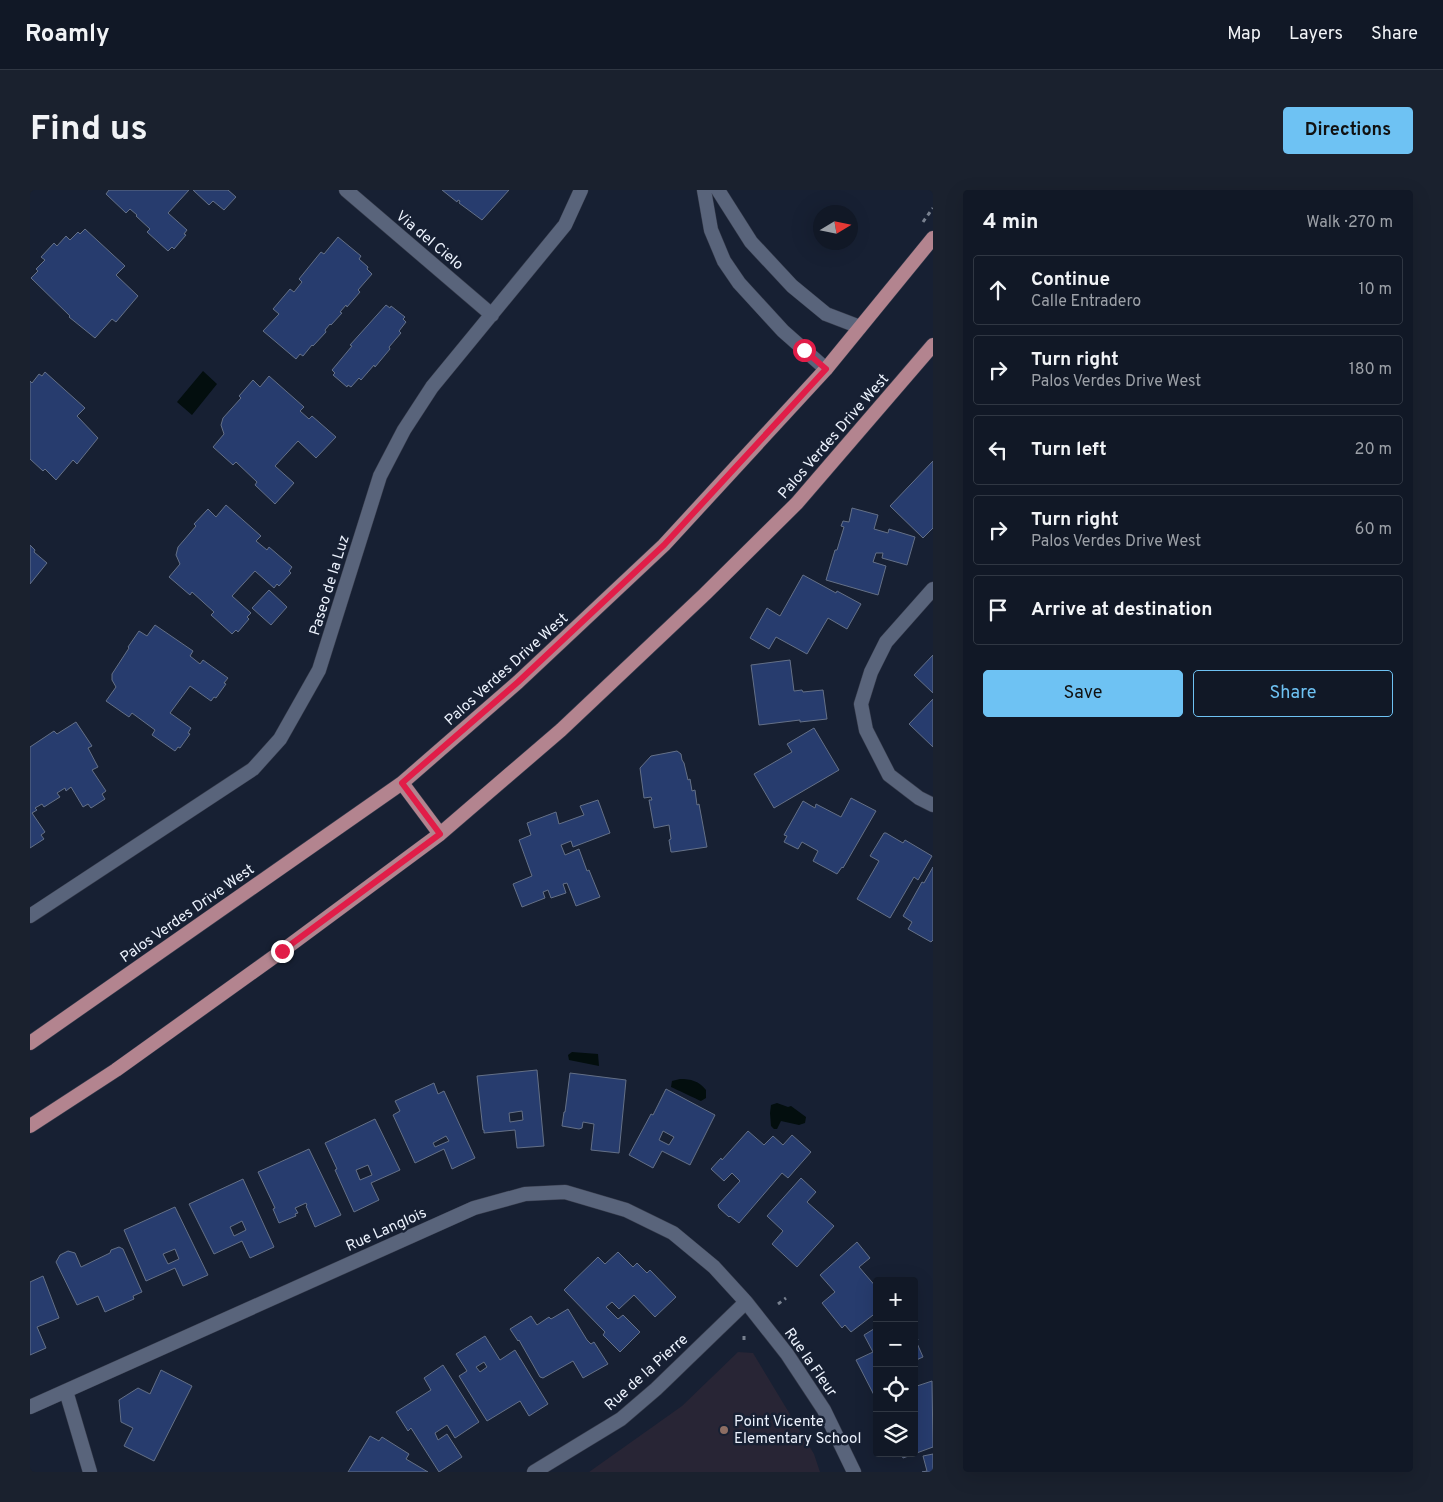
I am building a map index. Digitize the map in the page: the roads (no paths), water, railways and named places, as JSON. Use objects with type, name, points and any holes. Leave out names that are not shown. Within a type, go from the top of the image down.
[{"type":"main road","name":"Palos Verdes Drive West","points":[[30,1043],[402,783],[518,682],[664,545],[826,369],[933,238]]},
{"type":"main road","name":"Palos Verdes Drive West","points":[[30,1126],[116,1070],[440,834],[561,730],[705,594],[797,503],[933,345]]},
{"type":"main road","points":[[402,783],[440,834]]},
{"type":"street","name":"Via del Cielo","points":[[346,190],[492,315]]},
{"type":"street","name":"Paseo de la Luz","points":[[30,916],[253,769],[280,739],[319,670],[380,476],[404,430],[432,387],[565,225],[581,190]]},
{"type":"street","points":[[704,190],[712,230],[724,262],[739,283],[783,331],[826,369]]},
{"type":"street","points":[[718,190],[750,242],[792,286],[826,314],[860,327]]},
{"type":"street","points":[[933,589],[886,642],[871,672],[861,704],[866,730],[889,775],[919,798],[933,805]]},
{"type":"street","name":"Rue Langlois","points":[[30,1407],[474,1208],[525,1194],[565,1192],[626,1210],[673,1233],[714,1267],[746,1302]]},
{"type":"street","name":"Rue de la Pierre","points":[[534,1472],[621,1419],[746,1302]]},
{"type":"street","name":"Rue la Fleur","points":[[746,1302],[787,1354],[824,1410],[854,1472]]},
{"type":"street","points":[[66,1391],[90,1472]]},
{"type":"place","name":"Point Vicente Elementary School","points":[[724,1430]]}]
